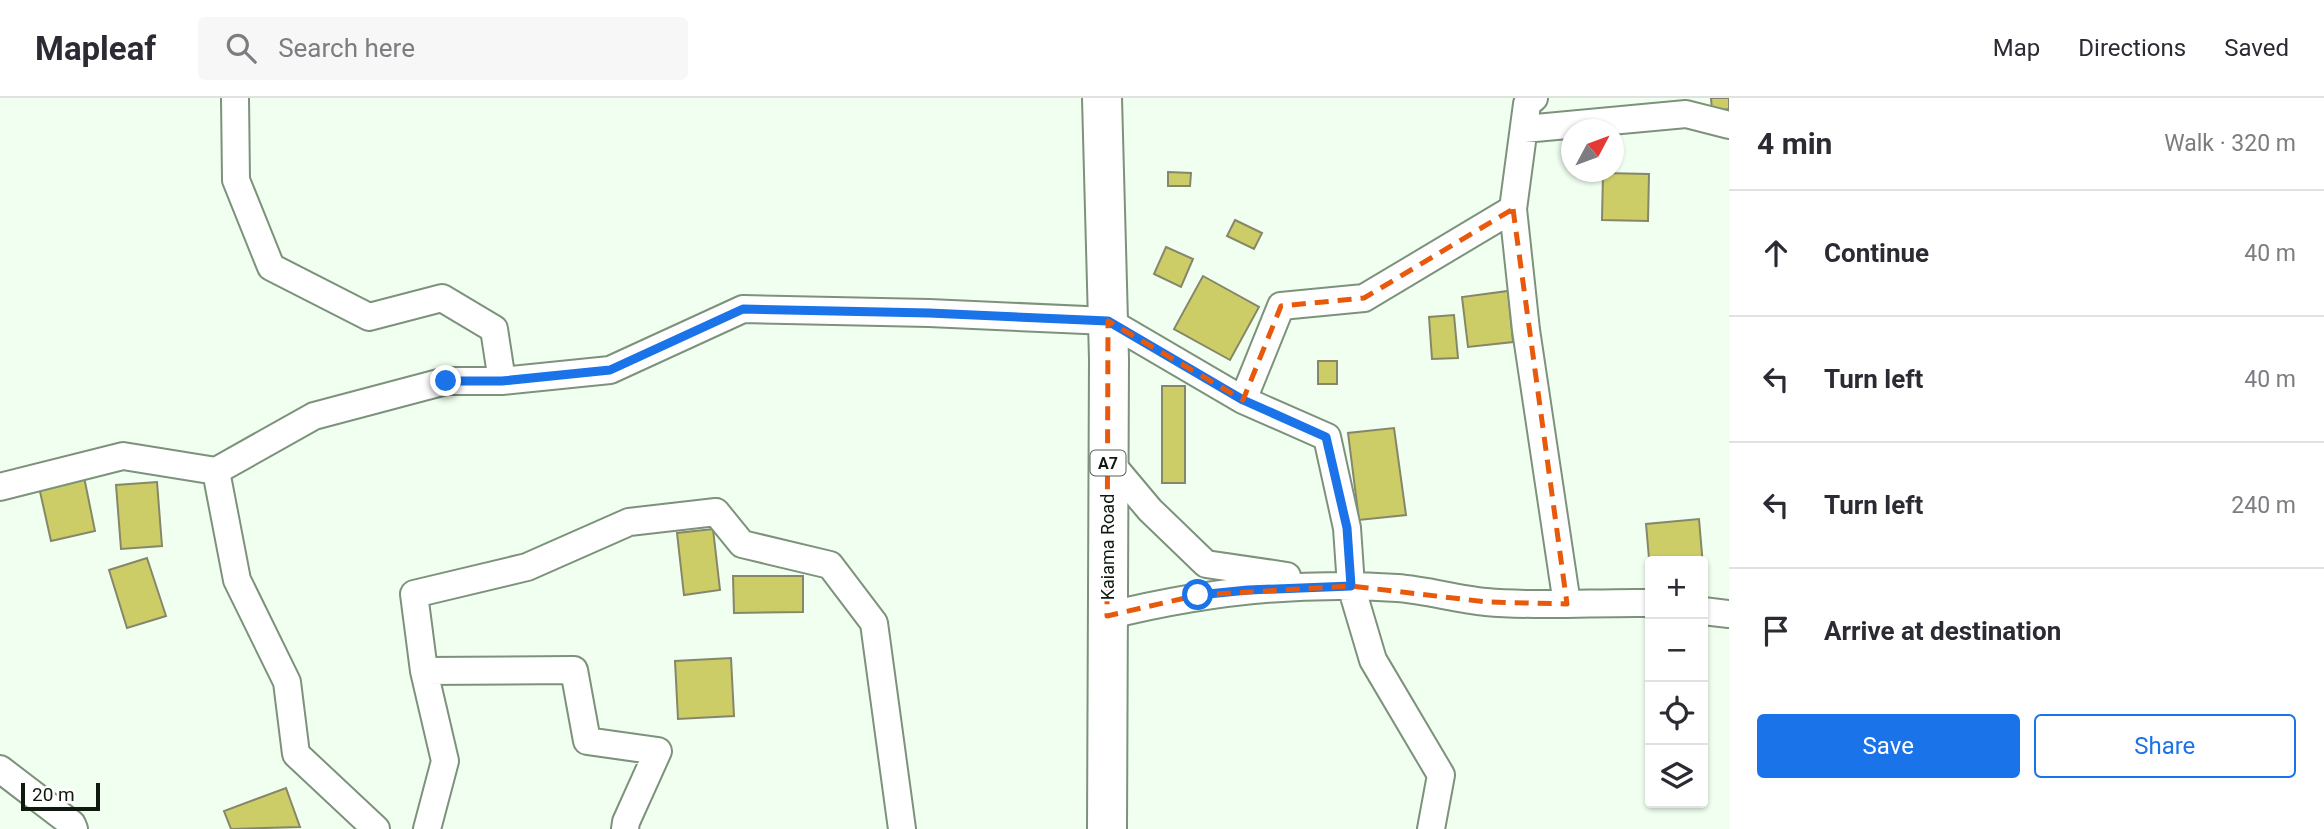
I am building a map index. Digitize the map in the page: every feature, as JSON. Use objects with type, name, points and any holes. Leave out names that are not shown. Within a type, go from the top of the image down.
[{"type":"highway","name":"Kaiama Road","points":[[1102,98],[1108,321],[1107,829]]},
{"type":"street","points":[[235,98],[236,180],[271,267],[369,317],[442,299],[494,329],[502,381]]},
{"type":"street","points":[[1535,98],[1527,104],[1513,209],[1527,330],[1567,604]]},
{"type":"street","points":[[1524,129],[1686,114],[1729,125]]},
{"type":"street","points":[[1243,400],[1281,306],[1364,298],[1513,209]]},
{"type":"street","points":[[0,487],[123,456],[216,471],[314,416],[446,381],[502,381],[610,370],[743,309],[929,313],[1108,321],[1243,400],[1326,437],[1347,528],[1351,586],[1373,660],[1441,775],[1431,829]]},
{"type":"street","points":[[1108,460],[1150,510],[1206,564],[1351,586]]},
{"type":"street","points":[[216,471],[237,580],[288,682],[296,754],[376,829]]},
{"type":"street","points":[[427,829],[445,761],[424,671],[414,594],[527,567],[629,522],[716,512],[742,544],[830,565],[874,623],[902,829]]},
{"type":"street","points":[[1107,616],[1198,595],[1351,586],[1400,588],[1487,602],[1645,603]]},
{"type":"street","points":[[1708,612],[1729,614]]},
{"type":"street","points":[[424,671],[574,670],[587,741],[658,751],[625,822],[625,829]]},
{"type":"street","points":[[0,769],[72,824],[74,829]]},
{"type":"highlighted area","points":[[1513,209],[1567,604],[1487,602],[1351,586],[1198,595],[1107,616],[1108,321],[1243,400],[1281,306],[1364,298]]},
{"type":"building","points":[[1711,98],[1729,98],[1729,109],[1712,111]]},
{"type":"building","points":[[1168,172],[1191,173],[1190,186],[1168,186]]},
{"type":"building","points":[[1624,173],[1649,174],[1648,221],[1602,220],[1603,182],[1624,182]]},
{"type":"building","points":[[1235,220],[1262,233],[1254,249],[1227,236]]},
{"type":"building","points":[[1166,247],[1193,259],[1181,287],[1154,274]]},
{"type":"building","points":[[1203,276],[1259,307],[1230,360],[1174,329]]},
{"type":"building","points":[[1508,291],[1513,342],[1468,347],[1462,297]]},
{"type":"building","points":[[1454,315],[1458,358],[1432,359],[1429,317]]},
{"type":"building","points":[[1318,361],[1337,361],[1337,384],[1318,384]]},
{"type":"building","points":[[1162,386],[1185,386],[1185,483],[1162,483]]},
{"type":"building","points":[[1394,428],[1406,515],[1359,520],[1348,433]]},
{"type":"building","points":[[84,477],[95,531],[51,541],[39,487]]},
{"type":"building","points":[[157,482],[162,546],[121,549],[116,485]]},
{"type":"building","points":[[1699,519],[1703,556],[1649,556],[1646,524]]},
{"type":"building","points":[[713,529],[720,590],[684,595],[677,533]]},
{"type":"building","points":[[147,558],[166,616],[127,628],[109,570]]},
{"type":"building","points":[[733,576],[803,576],[803,612],[734,613]]},
{"type":"building","points":[[731,658],[734,716],[678,719],[675,661]]},
{"type":"building","points":[[286,788],[300,827],[231,829],[224,811]]},
{"type":"route","points":[[446,381],[502,381],[610,370],[743,309],[929,313],[1108,321],[1243,400],[1326,437],[1347,528],[1351,586],[1198,595]]}]
